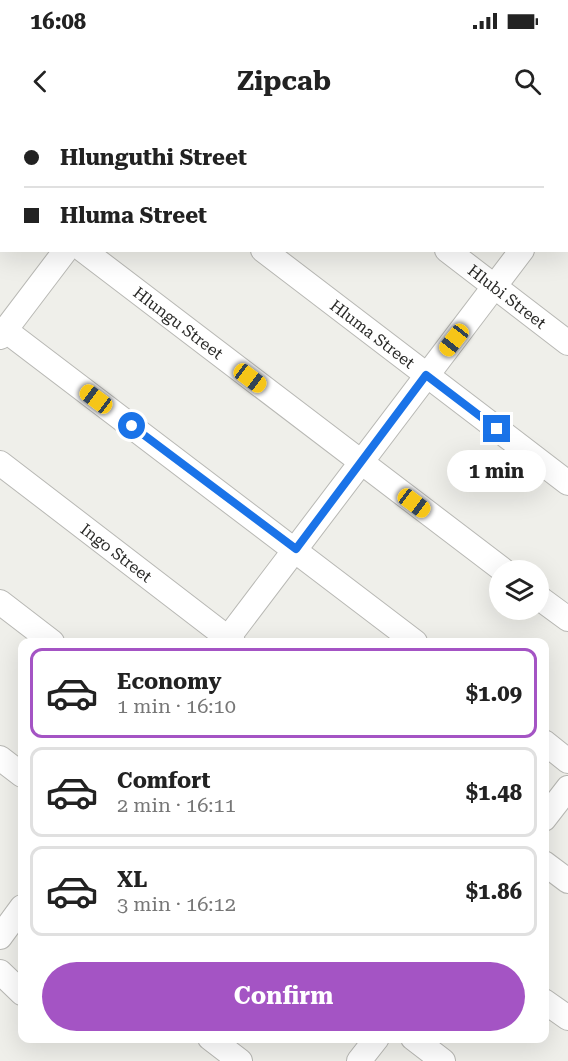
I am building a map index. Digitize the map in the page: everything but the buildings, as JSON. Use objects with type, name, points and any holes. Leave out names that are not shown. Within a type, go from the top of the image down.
[{"type":"street","points":[[64,252],[3,334],[296,549],[410,638]]},
{"type":"street","name":"Hlungu Street","points":[[85,252],[490,560]]},
{"type":"street","name":"Hluma Street","points":[[266,252],[568,483]]},
{"type":"street","name":"Hlubi Street","points":[[450,252],[568,343]]},
{"type":"street","points":[[230,638],[520,252]]},
{"type":"street","name":"Ingo Street","points":[[0,463],[224,638]]},
{"type":"street","points":[[0,603],[47,638]]},
{"type":"street","points":[[549,605],[568,619]]},
{"type":"street","points":[[549,746],[568,760]]},
{"type":"street","points":[[0,758],[18,772]]},
{"type":"street","points":[[549,813],[568,788]]},
{"type":"street","points":[[549,867],[568,881]]},
{"type":"street","points":[[0,937],[12,910]]},
{"type":"street","points":[[0,972],[18,989]]},
{"type":"street","points":[[549,1004],[568,1018]]},
{"type":"street","points":[[217,1043],[240,1061]]},
{"type":"street","points":[[359,1061],[373,1043]]},
{"type":"street","points":[[420,1043],[443,1061]]},
{"type":"route","points":[[132,426],[296,549],[426,375],[497,429]]}]
